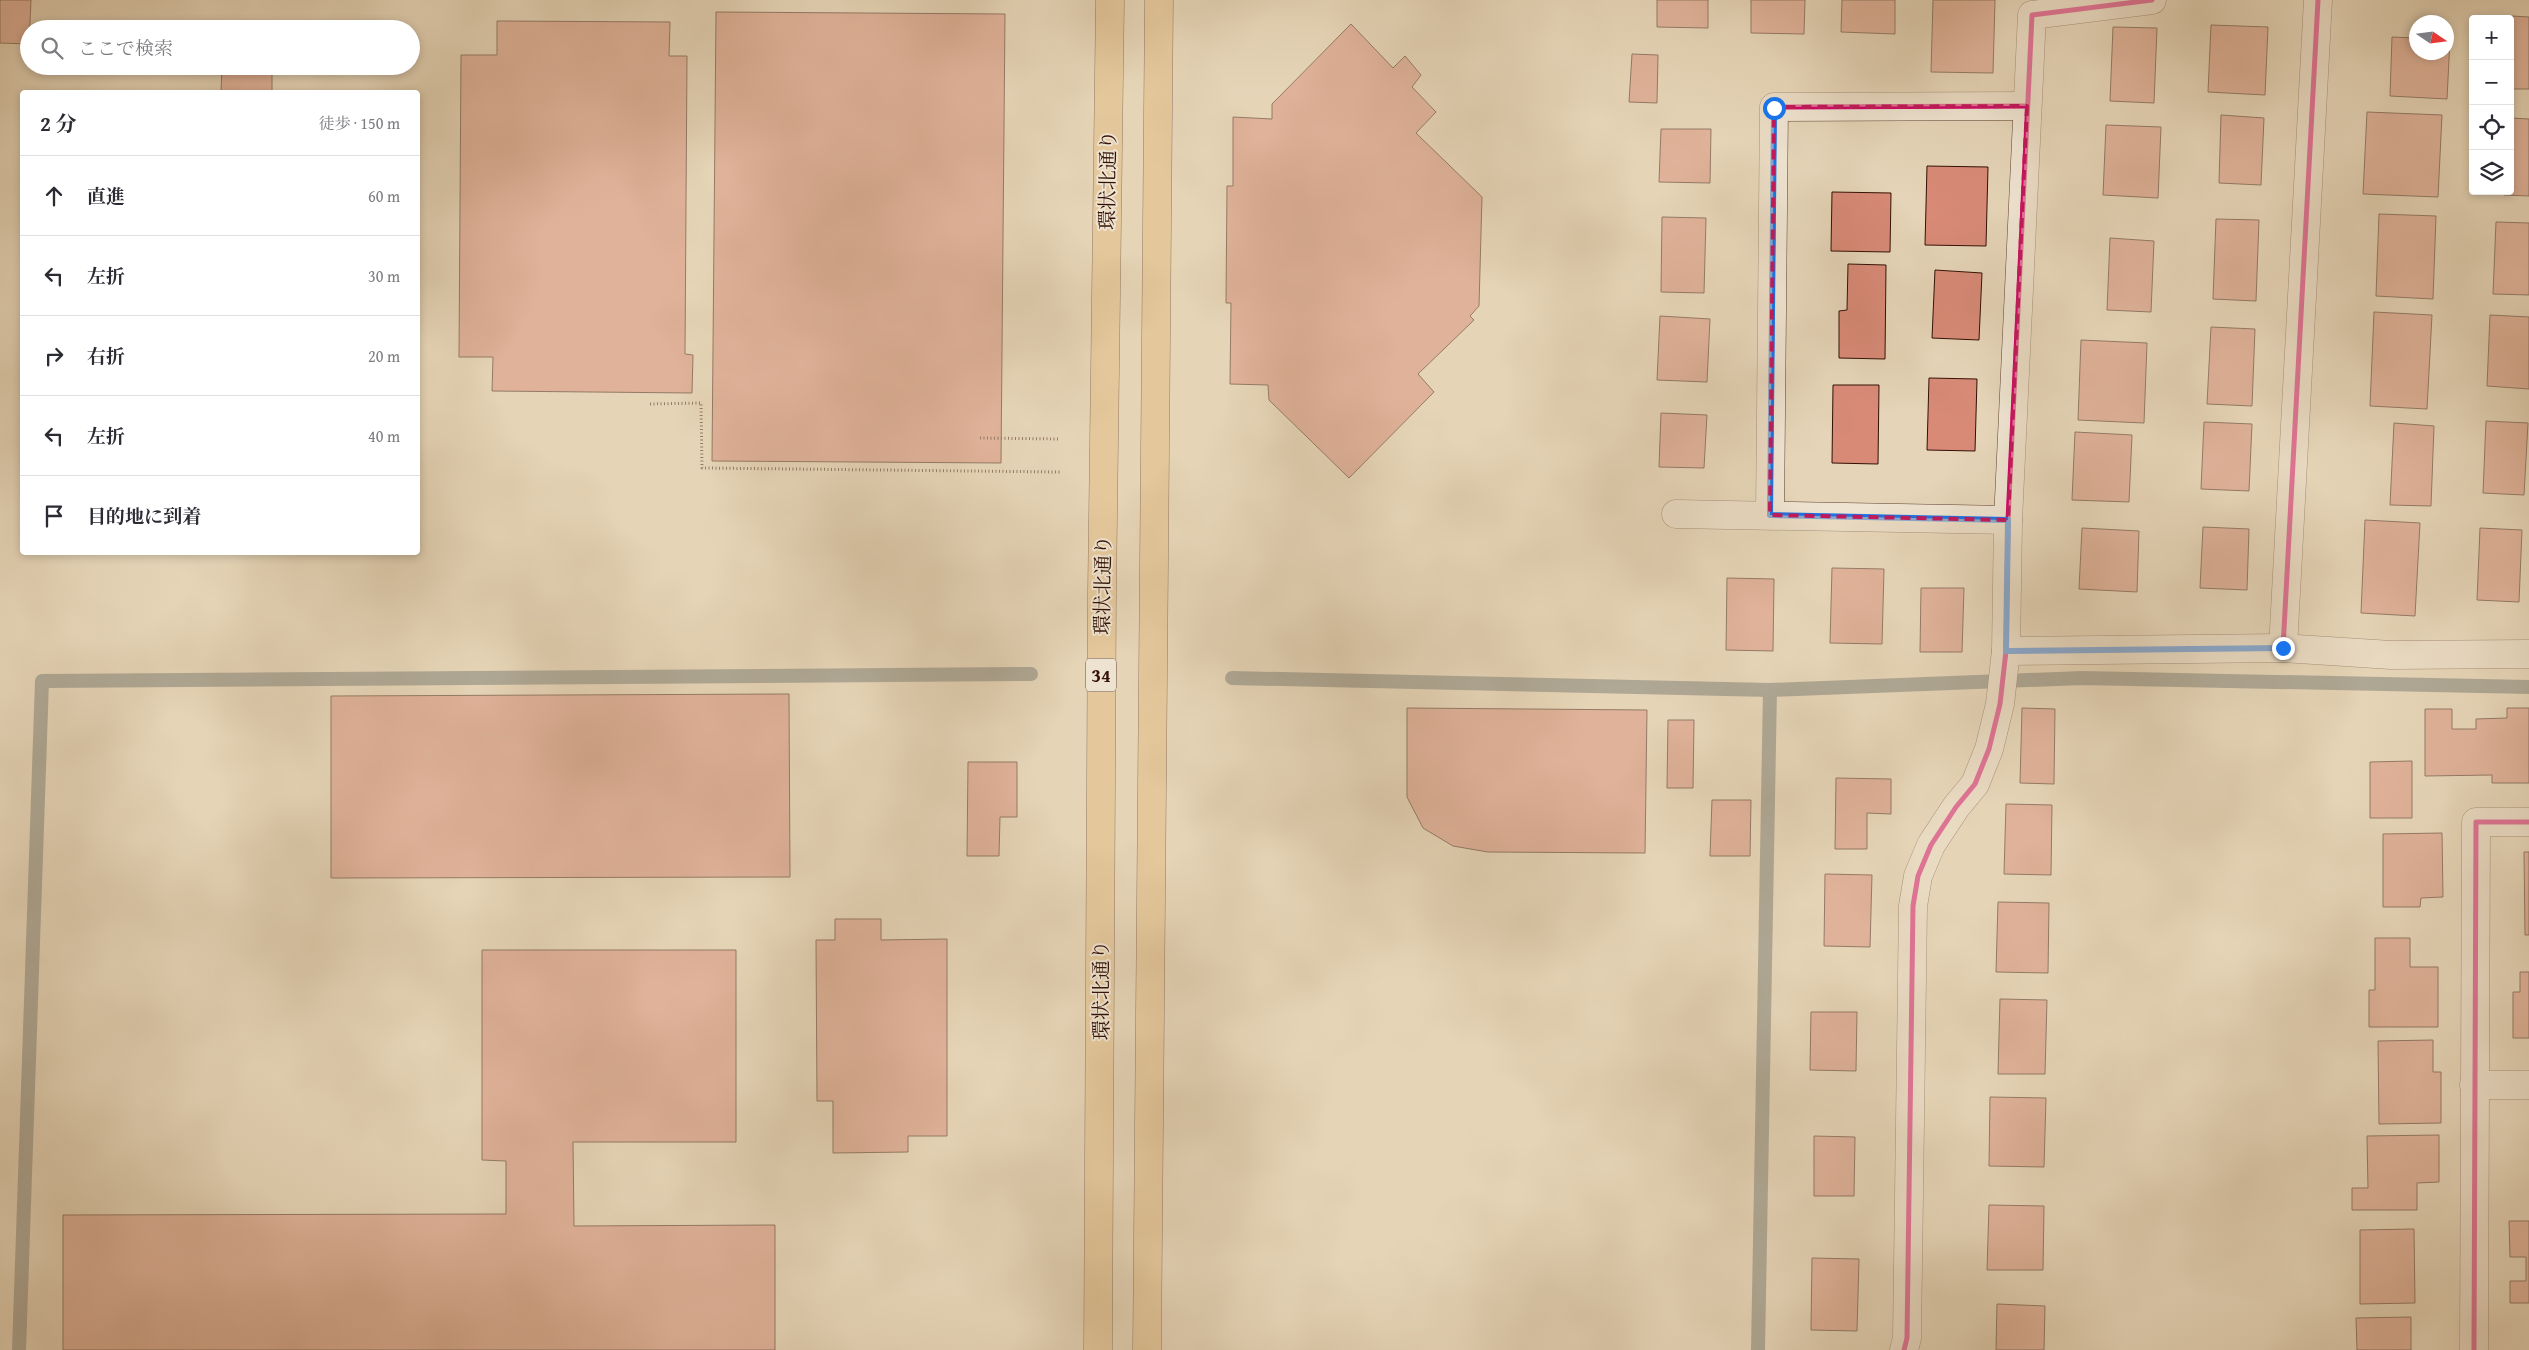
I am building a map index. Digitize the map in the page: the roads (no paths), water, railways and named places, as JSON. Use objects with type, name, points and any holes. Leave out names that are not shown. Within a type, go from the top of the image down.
[{"type":"highway","name":"環状北通り","points":[[1098,1350],[1102,591],[1110,0]]},
{"type":"highway","points":[[1147,1350],[1159,0]]},
{"type":"street","points":[[1904,1350],[1907,1338],[1913,906],[1918,876],[1931,845],[1956,807],[1975,784],[1989,748],[2000,704],[2006,651],[2008,520],[2032,15],[2152,0]]},
{"type":"street","points":[[2283,648],[2318,0]]},
{"type":"street","points":[[1770,515],[1774,108],[2027,106]]},
{"type":"street","points":[[1676,514],[2008,520]]},
{"type":"street","points":[[2006,651],[2283,648],[2391,655],[2529,654]]},
{"type":"street","points":[[2474,1350],[2476,822],[2529,822]]},
{"type":"street","points":[[2474,1085],[2529,1084]]},
{"type":"waterway","points":[[19,1350],[42,681],[1031,674]]},
{"type":"waterway","points":[[1232,678],[1770,690],[2082,678],[2529,687]]},
{"type":"waterway","points":[[1758,1350],[1770,690]]}]
